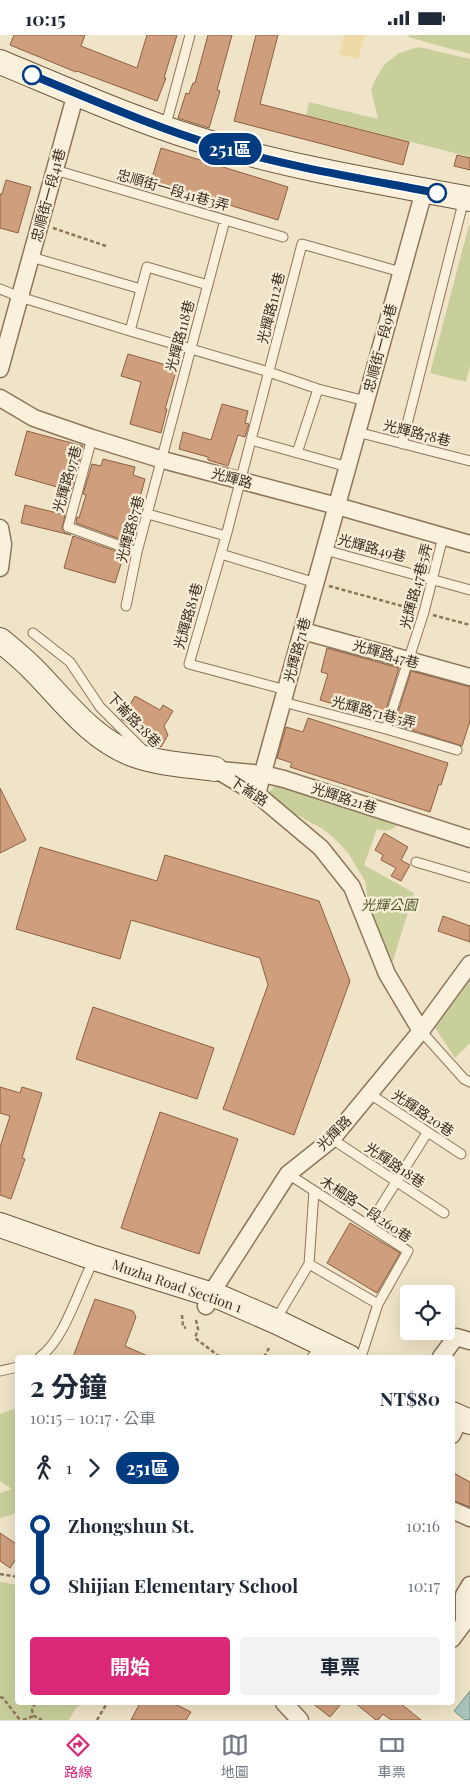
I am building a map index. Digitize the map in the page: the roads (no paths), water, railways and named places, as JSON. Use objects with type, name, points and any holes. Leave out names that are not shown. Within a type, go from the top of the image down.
[{"type":"street","points":[[0,63],[165,128],[219,146],[296,166],[467,199]]},
{"type":"street","name":"忠順街一段41巷","points":[[0,369],[76,93]]},
{"type":"street","name":"忠順街一段9巷","points":[[337,506],[424,191]]},
{"type":"street","name":"光輝路","points":[[0,399],[34,418],[163,460],[337,506],[470,544]]},
{"type":"street","name":"光輝路71巷","points":[[257,795],[337,506]]},
{"type":"street","points":[[0,529],[3,544],[0,568]]},
{"type":"street","name":"光輝路47巷","points":[[303,631],[470,677]]},
{"type":"street","name":"下崙路","points":[[0,640],[32,667],[89,727],[109,742],[131,754],[154,761],[215,769],[257,795],[321,848],[352,887],[387,974],[421,1031]]},
{"type":"street","name":"光輝路21巷","points":[[215,769],[263,774],[284,779],[470,839]]},
{"type":"street","name":"光輝路","points":[[204,1307],[288,1173],[332,1139],[421,1031],[470,964]]},
{"type":"street","name":"Muzha Road Section 1","points":[[0,1225],[94,1258],[204,1307],[272,1334],[311,1355]]},
{"type":"street","name":"Muzha Road Section 1","points":[[0,1239],[124,1283],[204,1307],[222,1298],[346,1355]]},
{"type":"street","points":[[442,1355],[456,1337],[470,1341]]},
{"type":"street","points":[[455,1511],[470,1518]]},
{"type":"street","points":[[455,1635],[464,1623],[467,1603],[464,1595],[470,1585]]},
{"type":"street","points":[[286,1705],[300,1720]]},
{"type":"lane","points":[[165,128],[190,35]]},
{"type":"lane","name":"忠順街一段41巷3弄","points":[[55,170],[283,237]]},
{"type":"lane","points":[[402,444],[467,199]]},
{"type":"lane","name":"光輝路118巷","points":[[163,460],[225,220]]},
{"type":"lane","name":"光輝路112巷","points":[[240,480],[302,244],[401,272]]},
{"type":"lane","points":[[31,257],[141,289]]},
{"type":"lane","points":[[130,331],[147,267],[208,285]]},
{"type":"lane","points":[[0,289],[20,297],[269,372],[318,389],[366,401]]},
{"type":"lane","points":[[297,453],[318,389]]},
{"type":"lane","name":"光輝路78巷","points":[[357,432],[470,461]]},
{"type":"lane","name":"光輝路97巷","points":[[92,438],[68,527],[137,552]]},
{"type":"lane","points":[[251,440],[348,467]]},
{"type":"lane","name":"光輝路87巷","points":[[126,606],[137,552],[163,460]]},
{"type":"lane","name":"光輝路81巷","points":[[240,480],[189,664],[285,696]]},
{"type":"lane","points":[[148,514],[226,536]]},
{"type":"lane","name":"光輝路47巷5弄","points":[[386,729],[424,613],[443,537]]},
{"type":"lane","name":"光輝路49巷","points":[[325,549],[470,589]]},
{"type":"lane","points":[[220,554],[316,583]]},
{"type":"lane","name":"下崙路28巷","points":[[33,633],[70,662],[100,707],[154,761]]},
{"type":"lane","name":"光輝路71巷5弄","points":[[285,696],[457,750]]},
{"type":"lane","points":[[416,862],[470,878]]},
{"type":"lane","points":[[421,1031],[467,1081],[470,1090]]},
{"type":"lane","name":"光輝路20巷","points":[[370,1094],[427,1133],[462,1154]]},
{"type":"lane","points":[[369,1225],[427,1133]]},
{"type":"lane","name":"光輝路18巷","points":[[332,1139],[444,1213]]},
{"type":"lane","name":"木柵路一段260巷","points":[[288,1173],[408,1251],[378,1304],[362,1355]]},
{"type":"lane","points":[[277,1322],[281,1311],[309,1264],[314,1191]]},
{"type":"lane","points":[[309,1264],[378,1304]]},
{"type":"lane","points":[[43,1355],[57,1338],[89,1270]]},
{"type":"lane","points":[[0,1371],[15,1368]]},
{"type":"water","points":[[470,1691],[470,1719],[465,1720],[454,1711]]},
{"type":"park label","name":"光輝公園","points":[[389,905]]}]
